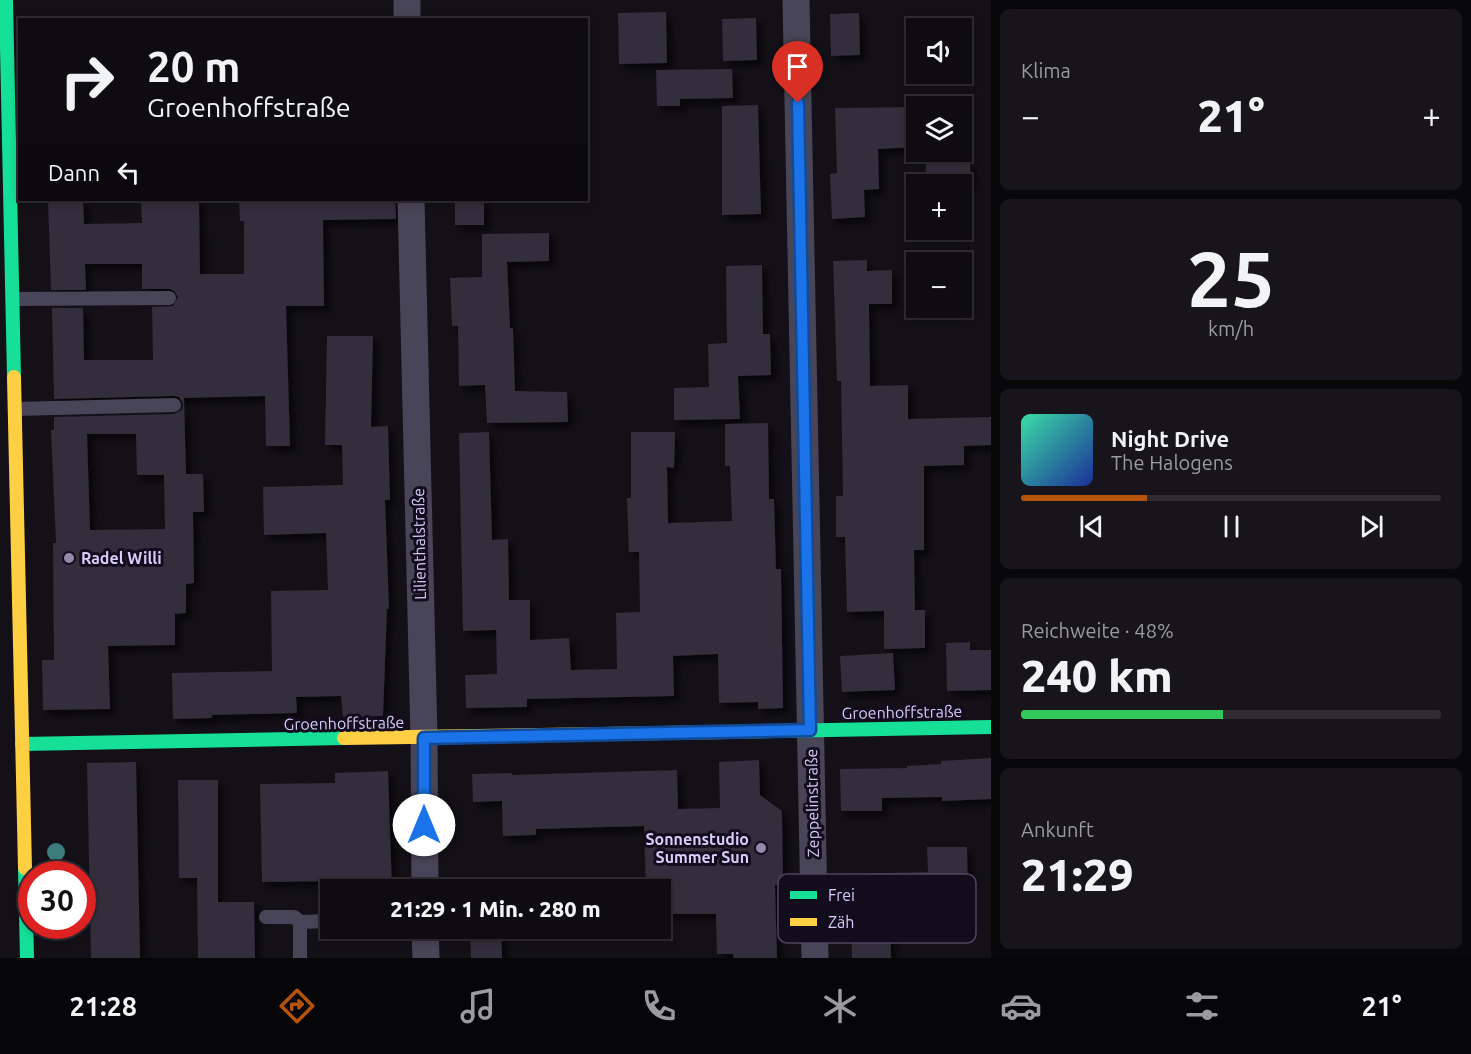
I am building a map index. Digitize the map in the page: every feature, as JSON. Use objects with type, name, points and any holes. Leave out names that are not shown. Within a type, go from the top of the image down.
[{"type":"street","points":[[6,0],[14,79],[13,299],[27,958]]},
{"type":"street","points":[[407,0],[407,18]]},
{"type":"street","name":"Zeppelinstraße","points":[[796,0],[813,874]]},
{"type":"street","name":"Lilienthalstraße","points":[[411,201],[424,738],[425,879]]},
{"type":"street","name":"Groenhoffstraße","points":[[22,744],[991,727]]},
{"type":"street","points":[[425,939],[426,958]]},
{"type":"street","name":"Zeppelinstraße","points":[[815,943],[815,958]]},
{"type":"lane","points":[[13,299],[169,298]]},
{"type":"lane","points":[[15,409],[174,405]]},
{"type":"lane","points":[[266,917],[294,917],[300,922],[320,921]]},
{"type":"lane","points":[[300,922],[300,958]]},
{"type":"building","points":[[666,12],[667,63],[619,64],[618,13]]},
{"type":"building","points":[[859,13],[860,55],[831,56],[830,14]]},
{"type":"building","points":[[756,18],[757,60],[723,61],[722,19]]},
{"type":"building","points":[[732,69],[733,98],[680,99],[680,106],[657,106],[656,70]]},
{"type":"building","points":[[758,105],[761,214],[722,215],[722,106]]},
{"type":"building","points":[[906,107],[906,148],[878,149],[879,189],[864,190],[865,217],[832,219],[830,174],[837,173],[835,108]]},
{"type":"building","points":[[926,163],[970,163],[971,174],[925,174]]},
{"type":"building","points":[[48,201],[83,201],[84,224],[142,223],[141,201],[199,201],[200,274],[244,274],[244,221],[240,221],[239,201],[395,201],[396,219],[323,220],[324,306],[286,306],[290,446],[266,446],[265,396],[184,398],[186,474],[203,474],[204,512],[193,512],[194,583],[186,584],[186,613],[175,614],[175,645],[108,646],[110,709],[43,710],[42,660],[54,660],[53,543],[56,543],[51,430],[54,430],[54,417],[174,414],[182,410],[183,404],[179,397],[174,396],[54,399],[52,308],[83,308],[84,360],[153,360],[152,307],[173,306],[178,297],[170,289],[142,289],[142,264],[85,264],[86,290],[51,290]],"holes":[[[87,434],[136,434],[137,475],[164,475],[165,529],[90,530]]]},
{"type":"building","points":[[455,201],[484,201],[484,225],[455,225]]},
{"type":"building","points":[[549,233],[549,261],[507,262],[510,328],[513,328],[515,391],[567,392],[568,422],[487,423],[485,385],[459,386],[458,326],[452,326],[450,278],[482,277],[482,234]]},
{"type":"building","points":[[867,260],[867,271],[892,270],[892,304],[869,304],[870,386],[908,385],[908,419],[991,417],[991,445],[964,446],[964,465],[924,466],[924,550],[914,550],[915,610],[925,610],[925,648],[884,649],[884,611],[847,612],[845,537],[836,537],[836,496],[843,496],[841,381],[837,381],[833,261]]},
{"type":"building","points":[[762,265],[763,334],[770,334],[771,375],[738,376],[740,419],[674,420],[674,388],[709,387],[708,344],[727,343],[726,266]]},
{"type":"building","points":[[327,336],[373,336],[371,427],[388,426],[390,500],[385,500],[389,609],[387,609],[383,716],[343,717],[341,696],[296,697],[297,713],[212,715],[212,718],[173,719],[172,673],[272,671],[271,591],[328,590],[326,533],[264,535],[263,487],[343,485],[342,445],[325,445]]},
{"type":"building","points":[[768,423],[769,499],[774,499],[776,569],[781,569],[783,708],[758,709],[758,702],[719,703],[718,654],[673,656],[674,696],[527,699],[527,707],[466,708],[465,675],[497,674],[496,630],[463,631],[459,433],[489,432],[492,540],[508,539],[509,600],[530,600],[530,640],[569,638],[571,670],[617,669],[616,613],[640,612],[639,552],[629,552],[627,498],[631,498],[631,432],[675,432],[674,468],[667,467],[668,523],[732,521],[730,466],[725,466],[725,424]]},
{"type":"building","points":[[970,642],[970,650],[991,650],[991,690],[947,691],[946,643]]},
{"type":"building","points":[[893,653],[895,690],[842,692],[840,656]]},
{"type":"building","points":[[991,758],[991,799],[942,801],[942,797],[882,798],[882,811],[841,811],[840,769],[907,768],[907,766],[941,764],[941,761]]},
{"type":"building","points":[[759,760],[760,795],[782,811],[783,874],[778,874],[778,885],[775,885],[777,958],[734,958],[733,954],[717,954],[716,914],[671,914],[671,879],[646,879],[644,826],[536,829],[536,835],[503,836],[502,801],[473,802],[472,774],[677,770],[678,809],[720,808],[719,762]]},
{"type":"building","points":[[136,762],[140,958],[91,958],[91,939],[96,939],[96,861],[89,861],[87,763]]},
{"type":"building","points":[[388,771],[392,879],[262,882],[260,784],[335,783],[335,773]]},
{"type":"building","points":[[178,780],[218,780],[218,902],[254,902],[255,958],[198,958],[197,878],[179,878]]},
{"type":"building","points":[[927,847],[967,847],[968,874],[850,874],[928,872]]},
{"type":"building","points":[[470,939],[501,939],[502,958],[471,958]]},
{"type":"building","points":[[852,943],[891,943],[891,958],[852,958]]},
{"type":"traffic: fast","points":[[6,0],[14,377]]},
{"type":"traffic: fast","points":[[726,732],[991,727]]},
{"type":"traffic: fast","points":[[22,744],[344,738]]},
{"type":"traffic: fast","points":[[27,939],[27,958]]},
{"type":"traffic: slow","points":[[14,377],[25,861]]},
{"type":"traffic: slow","points":[[344,738],[726,732]]},
{"type":"place","name":"Radel Willi","points":[[69,558]]},
{"type":"place","name":"Sonnenstudio Summer Sun","points":[[761,848]]},
{"type":"route","points":[[424,825],[424,738],[810,730],[798,103]]}]
